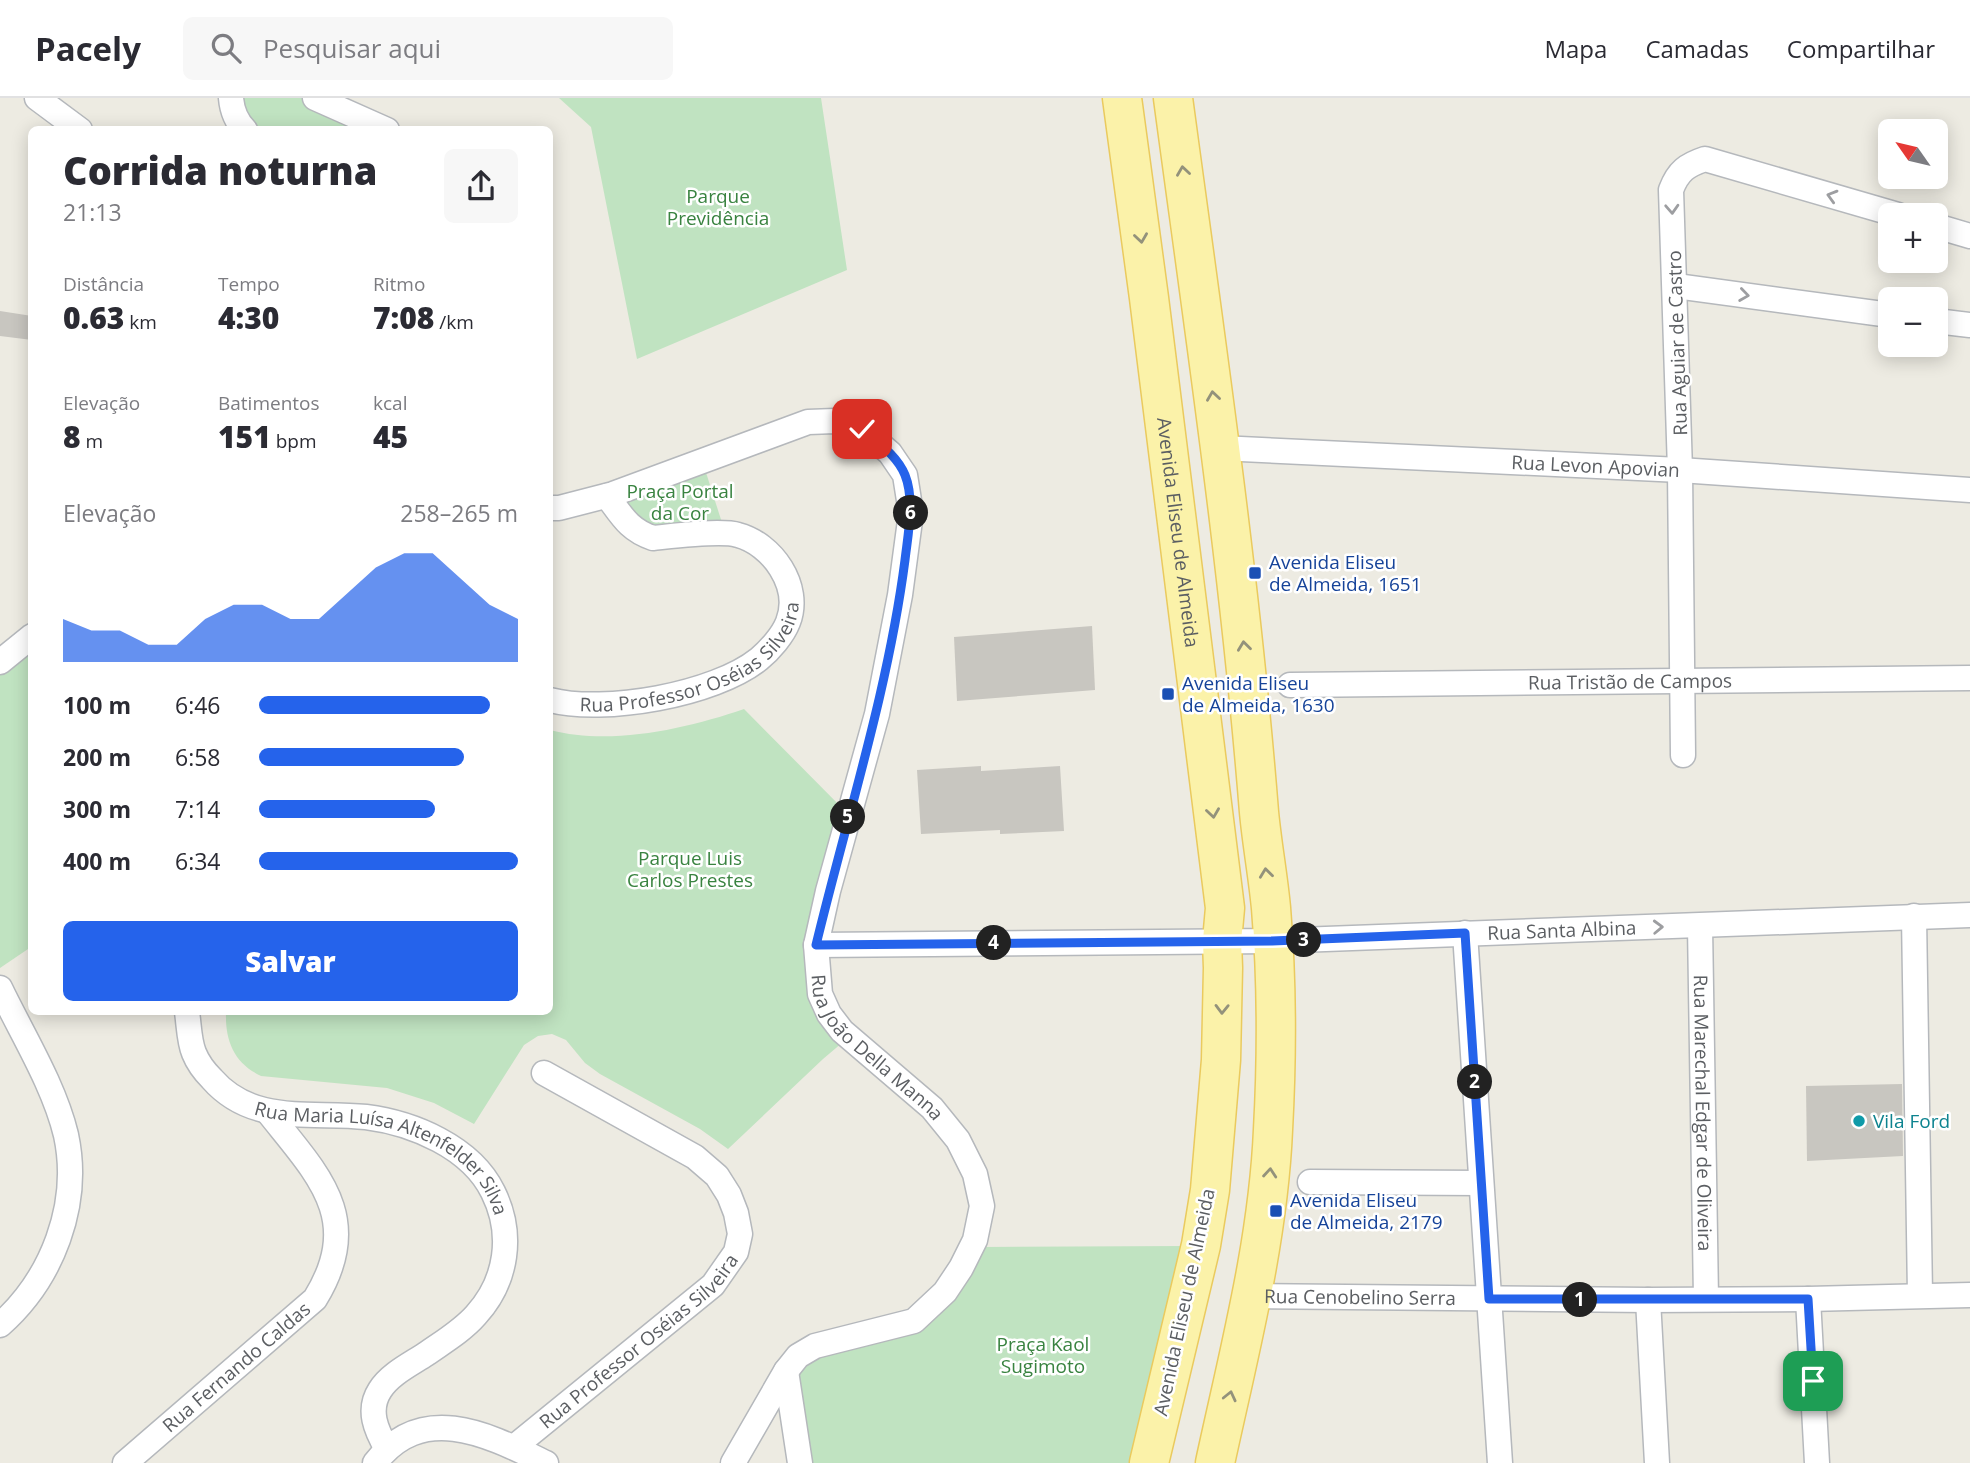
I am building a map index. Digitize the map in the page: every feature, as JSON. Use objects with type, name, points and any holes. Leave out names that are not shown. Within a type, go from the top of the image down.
[{"type":"main road","name":"Avenida Eliseu de Almeida","points":[[1122,98],[1225,908],[1222,941],[1221,1060],[1210,1190],[1201,1245],[1149,1463]]},
{"type":"main road","points":[[1173,98],[1249,685],[1259,819],[1271,908],[1274,1004],[1273,1129],[1266,1212],[1253,1296],[1215,1463]]},
{"type":"street","points":[[37,98],[75,126]]},
{"type":"street","points":[[231,98],[233,111],[241,126]]},
{"type":"street","points":[[315,98],[378,126]]},
{"type":"street","name":"Rua Aguiar de Castro","points":[[1683,755],[1680,470],[1671,190],[1677,175],[1689,164],[1705,159],[1878,209]]},
{"type":"street","points":[[1948,230],[1970,236]]},
{"type":"street","points":[[1676,286],[1878,313]]},
{"type":"street","points":[[1948,322],[1970,325]]},
{"type":"street","name":"Rua João Della Manna","points":[[553,508],[607,496],[808,422],[835,421],[862,429],[890,453],[905,475],[911,513],[900,595],[877,714],[832,875],[816,945],[820,994],[829,1014],[842,1031],[932,1108],[941,1119],[957,1140],[975,1174],[982,1206],[975,1240],[961,1268],[945,1292],[929,1309],[914,1321],[815,1346],[798,1356],[786,1371],[733,1463]]},
{"type":"street","name":"Rua Levon Apovian","points":[[1220,447],[1680,470],[1970,490]]},
{"type":"street","name":"Rua Professor Oséias Silveira","points":[[553,700],[584,705],[624,704],[721,682],[759,659],[777,640],[788,621],[791,602],[789,586],[777,561],[762,546],[740,535],[727,533],[653,538],[627,523],[607,496]]},
{"type":"street","points":[[0,662],[28,639]]},
{"type":"street","name":"Rua Tristão de Campos","points":[[1290,685],[1970,678]]},
{"type":"street","name":"Rua Santa Albina","points":[[816,945],[1272,941],[1970,915]]},
{"type":"street","points":[[1914,916],[1920,1295]]},
{"type":"street","name":"Rua Marechal Edgar de Oliveira","points":[[1700,926],[1706,1299]]},
{"type":"street","points":[[1465,933],[1500,1463]]},
{"type":"street","points":[[0,988],[55,1102],[66,1136],[70,1171],[66,1212],[58,1244],[33,1290],[0,1325]]},
{"type":"street","name":"Rua Maria Luísa Altenfelder Silva","points":[[188,1015],[194,1053],[204,1071],[218,1087],[234,1099],[268,1112],[365,1117],[405,1125],[464,1156],[493,1191],[502,1214],[506,1258],[488,1300],[463,1327],[392,1377],[381,1388],[373,1413],[381,1456]]},
{"type":"street","name":"Rua Professor Oséias Silveira","points":[[513,1447],[713,1285],[736,1252],[740,1234],[729,1195],[717,1176],[695,1157],[544,1073]]},
{"type":"street","name":"Rua Fernando Caldas","points":[[125,1463],[315,1299],[326,1282],[337,1238],[330,1197],[318,1175],[268,1112]]},
{"type":"street","points":[[1310,1182],[1481,1183]]},
{"type":"street","name":"Rua Cenobelino Serra","points":[[1253,1296],[1648,1300],[1970,1295]]},
{"type":"street","points":[[1808,1299],[1817,1463]]},
{"type":"street","points":[[1648,1300],[1657,1463]]},
{"type":"street","points":[[786,1371],[800,1463]]},
{"type":"street","points":[[381,1456],[417,1432],[441,1427],[483,1434],[547,1463]]},
{"type":"green space","points":[[231,98],[315,98],[355,115],[347,126],[245,126]]},
{"type":"green space","name":"Parque Previdência","points":[[559,98],[821,98],[847,270],[637,359],[591,127]]},
{"type":"green space","name":"Praça Portal da Cor","points":[[702,460],[724,529],[654,536],[613,494]]},
{"type":"green space","points":[[28,648],[28,949],[0,968],[0,675]]},
{"type":"green space","name":"Parque Luis Carlos Prestes","points":[[744,709],[849,815],[817,953],[849,1037],[728,1149],[700,1129],[600,1074],[585,1063],[566,1040],[552,1034],[538,1036],[524,1045],[474,1124],[434,1103],[387,1088],[261,1076],[238,1058],[227,1032],[226,1015],[553,1015],[553,731],[573,735],[622,736],[698,723]]},
{"type":"green space","name":"Praça Kaol Sugimoto","points":[[1186,1246],[1138,1463],[805,1463],[790,1374],[818,1355],[926,1321],[981,1247]]},
{"type":"building","points":[[0,311],[28,315],[28,340],[0,336]]},
{"type":"building","points":[[1092,626],[1095,690],[957,701],[954,637]]},
{"type":"building","points":[[981,766],[981,771],[1060,766],[1064,831],[1000,834],[1000,830],[921,834],[917,770]]},
{"type":"building","name":"Vila Ford","points":[[1902,1084],[1903,1156],[1807,1161],[1806,1086]]},
{"type":"place","name":"Avenida Eliseu de Almeida, 1651","points":[[1255,573]]},
{"type":"place","name":"Avenida Eliseu de Almeida, 1630","points":[[1168,694]]},
{"type":"place","name":"Vila Ford","points":[[1859,1121]]},
{"type":"place","name":"Avenida Eliseu de Almeida, 2179","points":[[1276,1211]]},
{"type":"route","points":[[862,429],[890,453],[905,475],[911,513],[900,595],[877,714],[832,875],[816,945],[1272,941],[1465,933],[1489,1299],[1808,1299],[1813,1381]]}]
